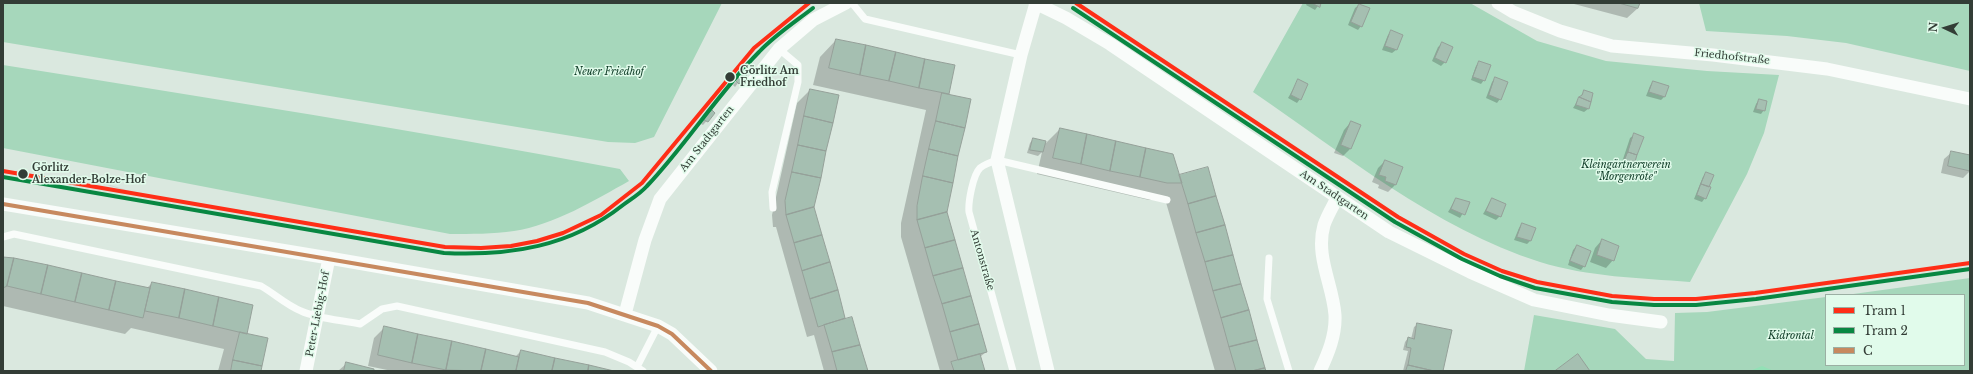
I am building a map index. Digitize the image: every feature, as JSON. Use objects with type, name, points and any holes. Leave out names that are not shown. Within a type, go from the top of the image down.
[{"type":"street","name":"Am Stadtgarten","points":[[625,314],[644,240],[660,199],[779,49],[813,20],[846,3]]},
{"type":"street","name":"Am Stadtgarten","points":[[1036,3],[1066,18],[1110,44],[1389,232],[1470,272],[1534,300],[1610,315],[1661,322]]},
{"type":"street","points":[[1036,3],[1021,55],[997,160],[1048,371]]},
{"type":"street","name":"Friedhofstraße","points":[[1498,3],[1513,12],[1560,31],[1612,46],[1713,55],[1827,69],[1970,99]]},
{"type":"street","points":[[1320,371],[1331,345],[1335,316],[1333,300],[1322,255],[1324,226],[1337,198]]},
{"type":"street","points":[[3,204],[588,303],[658,326],[672,334],[711,371]]},
{"type":"street","name":"Peter-Liebig-Hof","points":[[306,371],[329,258]]},
{"type":"lane","points":[[852,3],[865,19],[1021,55]]},
{"type":"lane","points":[[773,208],[772,192],[798,82],[798,65],[779,49]]},
{"type":"lane","points":[[997,160],[1167,200]]},
{"type":"lane","name":"Antonstraße","points":[[997,160],[988,163],[979,169],[969,202],[969,212],[1013,371]]},
{"type":"lane","points":[[3,237],[14,234],[261,286],[274,293],[287,304],[303,312],[360,324],[382,309],[397,306],[605,352],[629,362],[640,369],[658,326]]},
{"type":"lane","points":[[1269,258],[1267,299],[1289,371]]},
{"type":"green space","name":"Neuer Friedhof","points":[[3,3],[722,3],[654,137],[635,143],[608,142],[3,42]]},
{"type":"green space","name":"Kleingärtnerverein \"Morgenröte\"","points":[[1303,3],[1470,3],[1537,41],[1606,61],[1707,71],[1779,75],[1764,133],[1747,174],[1690,282],[1596,274],[1540,262],[1463,230],[1391,188],[1253,92]]},
{"type":"green space","points":[[1699,3],[1970,3],[1970,71],[1846,43],[1787,36],[1706,31]]},
{"type":"green space","points":[[3,65],[312,115],[620,169],[629,181],[574,211],[559,218],[529,228],[498,233],[450,234],[3,148]]},
{"type":"green space","name":"Kidrontal","points":[[1970,278],[1970,371],[1524,371],[1534,315],[1615,329],[1646,359],[1674,361],[1675,313],[1707,312],[1825,297],[1825,366],[1965,366],[1965,294],[1853,294]]},
{"type":"shaded area","points":[[1762,366],[1774,371],[1750,371]]},
{"type":"building","points":[[1312,3],[1321,3],[1320,7]]},
{"type":"building","points":[[1619,3],[1640,3],[1638,8]]},
{"type":"building","points":[[1359,4],[1370,8],[1362,27],[1351,22]]},
{"type":"building","points":[[1391,30],[1403,35],[1397,50],[1385,46]]},
{"type":"building","points":[[836,39],[866,45],[860,75],[829,68]]},
{"type":"building","points":[[1442,42],[1453,47],[1446,63],[1435,58]]},
{"type":"building","points":[[866,45],[896,52],[889,81],[860,75]]},
{"type":"building","points":[[896,52],[925,59],[919,88],[889,81]]},
{"type":"building","points":[[925,59],[955,65],[949,94],[919,88]]},
{"type":"building","points":[[1479,61],[1491,65],[1485,81],[1473,77]]},
{"type":"building","points":[[743,72],[747,75],[739,84],[736,81]]},
{"type":"building","points":[[1495,77],[1508,82],[1501,100],[1489,95]]},
{"type":"building","points":[[1298,79],[1308,84],[1301,100],[1291,95]]},
{"type":"building","points":[[1653,81],[1669,86],[1665,97],[1649,92]]},
{"type":"building","points":[[810,89],[839,95],[833,123],[804,116]]},
{"type":"building","points":[[1584,90],[1593,93],[1591,102],[1579,97],[1582,95]]},
{"type":"building","points":[[942,93],[971,99],[965,128],[936,121]]},
{"type":"building","points":[[1579,97],[1591,102],[1589,109],[1576,105]]},
{"type":"building","points":[[1759,99],[1767,101],[1765,111],[1756,109]]},
{"type":"building","points":[[712,110],[715,113],[708,122],[704,120]]},
{"type":"building","points":[[804,116],[833,123],[826,151],[798,145]]},
{"type":"building","points":[[936,121],[965,128],[958,156],[929,149]]},
{"type":"building","points":[[1351,121],[1361,125],[1351,149],[1341,145]]},
{"type":"building","points":[[1060,128],[1087,134],[1081,164],[1053,158]]},
{"type":"building","points":[[1634,133],[1644,137],[1637,155],[1628,152]]},
{"type":"building","points":[[1087,134],[1116,141],[1110,171],[1081,164]]},
{"type":"building","points":[[1033,138],[1046,141],[1043,152],[1030,150]]},
{"type":"building","points":[[1116,141],[1146,148],[1140,177],[1110,171]]},
{"type":"building","points":[[798,145],[826,151],[821,178],[792,172]]},
{"type":"building","points":[[1146,148],[1173,154],[1182,183],[1167,183],[1140,177]]},
{"type":"building","points":[[929,149],[958,156],[953,183],[923,176]]},
{"type":"building","points":[[1951,151],[1970,155],[1970,171],[1948,166]]},
{"type":"building","points":[[1628,152],[1637,155],[1633,168],[1623,164]]},
{"type":"building","points":[[1385,160],[1403,167],[1396,185],[1385,181],[1386,177],[1379,175]]},
{"type":"building","points":[[1208,167],[1216,196],[1188,204],[1179,175]]},
{"type":"building","points":[[792,172],[821,178],[814,207],[786,215],[785,201]]},
{"type":"building","points":[[1706,172],[1714,175],[1709,187],[1701,184]]},
{"type":"building","points":[[923,176],[953,183],[947,212],[917,220],[917,206]]},
{"type":"building","points":[[1701,184],[1711,187],[1706,199],[1697,195]]},
{"type":"building","points":[[1216,196],[1225,225],[1196,233],[1188,204]]},
{"type":"building","points":[[1456,198],[1470,202],[1465,215],[1451,209]]},
{"type":"building","points":[[1492,198],[1506,204],[1501,217],[1486,211]]},
{"type":"building","points":[[814,207],[822,235],[794,243],[786,215]]},
{"type":"building","points":[[947,212],[955,240],[925,248],[917,220]]},
{"type":"building","points":[[1522,223],[1536,228],[1531,241],[1517,237]]},
{"type":"building","points":[[1225,225],[1233,255],[1205,262],[1196,233]]},
{"type":"building","points":[[822,235],[830,262],[802,271],[794,243]]},
{"type":"building","points":[[1602,239],[1619,246],[1614,261],[1597,255]]},
{"type":"building","points":[[955,240],[963,268],[933,276],[925,248]]},
{"type":"building","points":[[1577,245],[1591,251],[1585,267],[1570,261]]},
{"type":"building","points":[[1233,255],[1241,284],[1213,291],[1205,262]]},
{"type":"building","points":[[3,257],[14,258],[7,286],[3,288]]},
{"type":"building","points":[[14,258],[48,265],[41,294],[7,286]]},
{"type":"building","points":[[830,262],[838,290],[810,299],[802,271]]},
{"type":"building","points":[[48,265],[82,273],[75,302],[41,294]]},
{"type":"building","points":[[963,268],[971,296],[942,304],[933,276]]},
{"type":"building","points":[[82,273],[116,281],[109,310],[75,302]]},
{"type":"building","points":[[116,281],[150,288],[143,318],[109,310]]},
{"type":"building","points":[[152,282],[185,289],[179,318],[145,311]]},
{"type":"building","points":[[1241,284],[1249,310],[1221,318],[1213,291]]},
{"type":"building","points":[[185,289],[219,297],[213,326],[179,318]]},
{"type":"building","points":[[838,290],[845,318],[818,327],[810,299]]},
{"type":"building","points":[[971,296],[979,324],[950,332],[942,304]]},
{"type":"building","points":[[219,297],[253,305],[247,334],[213,326]]},
{"type":"building","points":[[1249,310],[1257,340],[1229,347],[1221,318]]},
{"type":"building","points":[[852,317],[860,345],[832,352],[824,325]]},
{"type":"building","points":[[1417,323],[1452,330],[1443,371],[1434,371],[1408,365],[1411,348],[1406,347],[1408,337],[1414,339]]},
{"type":"building","points":[[979,324],[987,352],[958,360],[950,332]]},
{"type":"building","points":[[384,326],[418,334],[412,363],[378,355]]},
{"type":"building","points":[[240,332],[268,338],[262,366],[233,360]]},
{"type":"building","points":[[418,334],[452,341],[446,370],[412,363]]},
{"type":"building","points":[[1257,340],[1265,368],[1252,371],[1236,371],[1229,347]]},
{"type":"building","points":[[452,341],[486,349],[481,371],[446,370]]},
{"type":"building","points":[[860,345],[868,371],[837,371],[832,352]]},
{"type":"building","points":[[486,349],[519,357],[516,371],[481,371]]},
{"type":"building","points":[[521,350],[555,358],[552,371],[516,371]]},
{"type":"building","points":[[980,354],[985,371],[954,371],[951,362]]},
{"type":"building","points":[[1578,354],[1590,371],[1555,371]]},
{"type":"building","points":[[555,358],[589,365],[588,371],[552,371]]},
{"type":"building","points":[[233,360],[262,366],[261,371],[231,371]]},
{"type":"building","points":[[346,362],[374,369],[374,371],[344,371]]},
{"type":"building","points":[[589,365],[614,371],[588,371]]},
{"type":"building","points":[[1408,365],[1434,371],[1406,371]]},
{"type":"building","points":[[1265,368],[1266,371],[1252,371]]},
{"type":"tram line","name":"1","points":[[3,171],[445,247],[481,248],[511,246],[537,241],[563,233],[601,215],[642,183],[754,48],[809,3]]},
{"type":"tram line","name":"1","points":[[1076,3],[1398,217],[1464,254],[1502,271],[1537,282],[1612,296],[1654,299],[1696,299],[1755,293],[1970,263]]},
{"type":"tram line","name":"2","points":[[3,177],[444,253],[492,253],[538,246],[582,231],[603,219],[641,192],[661,170],[744,68],[772,40],[813,8]]},
{"type":"tram line","name":"2","points":[[1073,8],[1395,222],[1462,259],[1500,276],[1535,288],[1612,302],[1654,305],[1696,305],[1756,299],[1970,269]]},
{"type":"tram line","points":[[70,173],[141,195]]},
{"type":"transit line","name":"C","points":[[3,204],[588,303],[658,326],[672,334],[711,371]]},
{"type":"place","name":"Görlitz Am Friedhof","points":[[730,77]]},
{"type":"place","name":"Görlitz Alexander-Bolze-Hof","points":[[23,174]]}]
